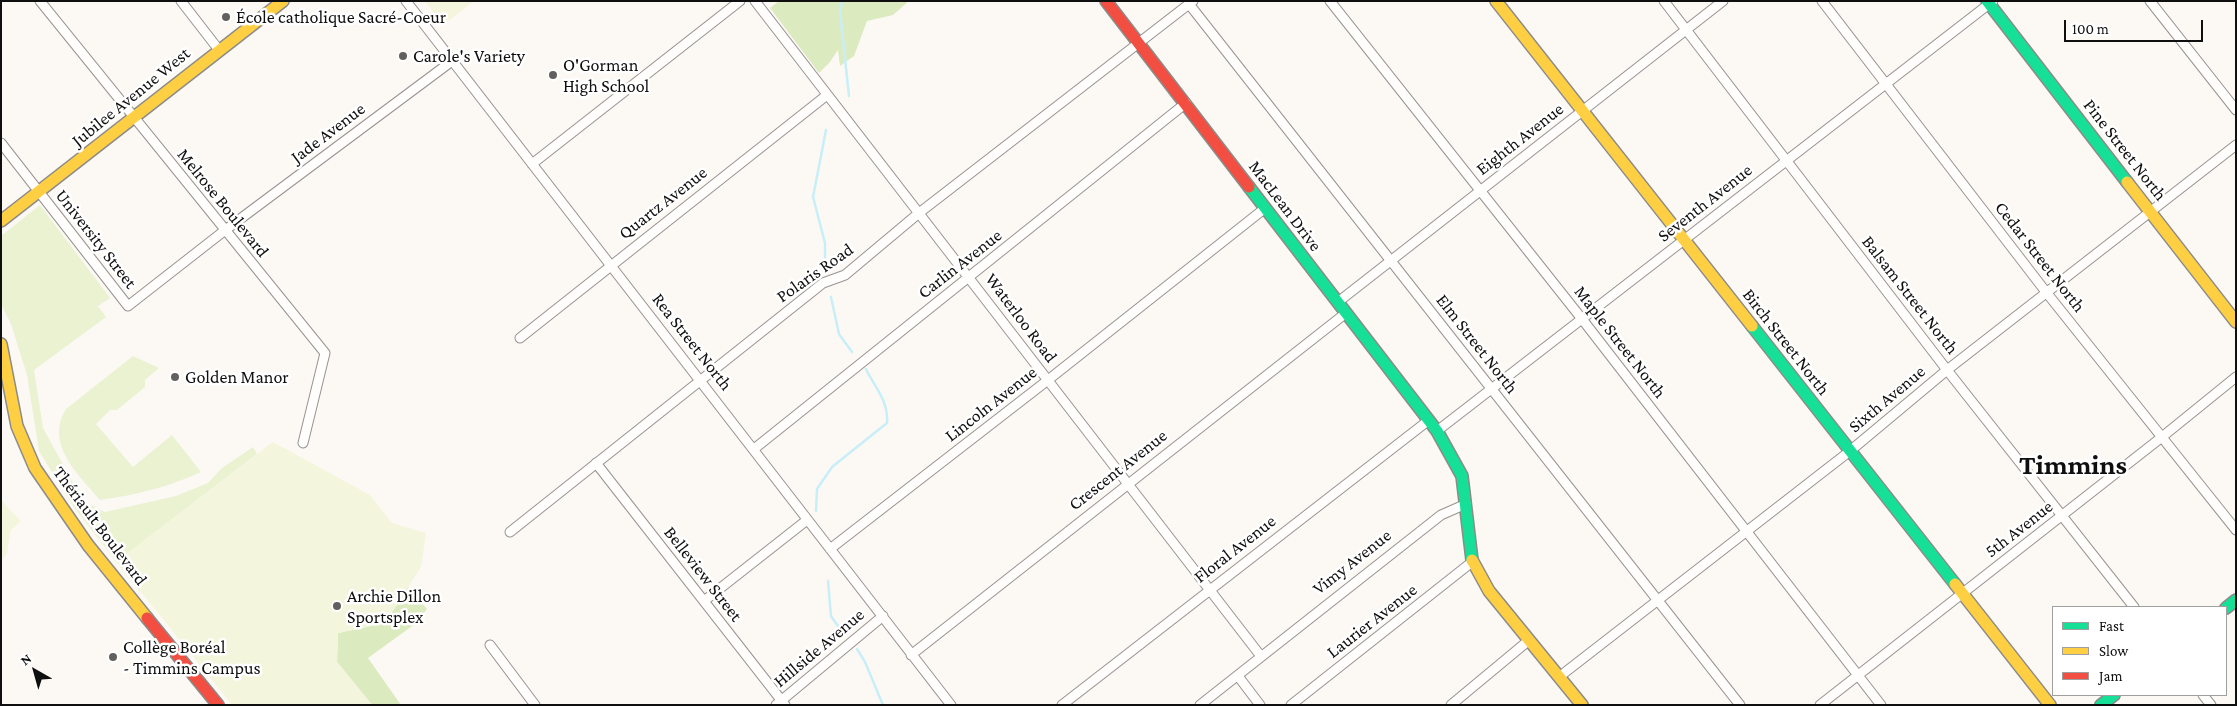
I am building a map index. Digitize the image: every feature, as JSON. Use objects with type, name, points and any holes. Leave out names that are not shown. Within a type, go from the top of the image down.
[{"type":"street","name":"Melrose Boulevard","points":[[40,1],[133,119],[324,354],[303,443]]},
{"type":"street","points":[[181,1],[219,50]]},
{"type":"street","name":"Jubilee Avenue West","points":[[1,221],[283,1]]},
{"type":"street","name":"Rea Street North","points":[[406,1],[951,705]]},
{"type":"street","points":[[532,164],[740,1]]},
{"type":"street","name":"Waterloo Road","points":[[755,1],[827,96],[970,277],[1126,484],[1260,656]]},
{"type":"street","name":"MacLean Drive","points":[[1106,1],[1437,431]]},
{"type":"street","name":"Maple Street North","points":[[1330,1],[1582,319],[1881,705]]},
{"type":"street","name":"Birch Street North","points":[[1496,1],[1581,112],[2050,705]]},
{"type":"street","name":"Balsam Street North","points":[[1664,1],[1947,370],[2133,606]]},
{"type":"street","name":"Eighth Avenue","points":[[1338,302],[1722,1]]},
{"type":"street","name":"Cedar Street North","points":[[1822,1],[2046,292],[2236,530]]},
{"type":"street","points":[[2150,1],[2236,110]]},
{"type":"street","name":"Seventh Avenue","points":[[1437,431],[1990,2]]},
{"type":"street","name":"Pine Street North","points":[[1990,2],[2236,322]]},
{"type":"street","name":"Polaris Road","points":[[510,532],[824,283],[845,276],[919,213],[1191,3]]},
{"type":"street","name":"Elm Street North","points":[[1191,3],[1390,261],[1740,705]]},
{"type":"street","name":"Jade Avenue","points":[[224,231],[452,61]]},
{"type":"street","name":"Quartz Avenue","points":[[520,338],[827,96]]},
{"type":"street","name":"Carlin Avenue","points":[[754,449],[1186,104]]},
{"type":"street","name":"University Street","points":[[1,143],[128,306],[224,231]]},
{"type":"street","name":"Sixth Avenue","points":[[1560,677],[1850,451],[1947,370],[2046,292],[2236,145]]},
{"type":"street","name":"Lincoln Avenue","points":[[830,549],[1048,380],[1264,208]]},
{"type":"street","name":"Crescent Avenue","points":[[912,655],[1126,484],[1346,313]]},
{"type":"street","name":"Thériault Boulevard","points":[[1,344],[17,426],[35,468],[88,545],[218,705]]},
{"type":"street","name":"5th Avenue","points":[[1820,705],[2162,437],[2236,376]]},
{"type":"street","name":"Floral Avenue","points":[[1062,705],[1429,420]]},
{"type":"street","points":[[1437,431],[1462,476],[1472,562],[1489,591],[1582,705]]},
{"type":"street","name":"Belleview Street","points":[[596,463],[781,703]]},
{"type":"street","name":"Vimy Avenue","points":[[1200,705],[1441,515],[1466,504]]},
{"type":"street","points":[[704,601],[807,520]]},
{"type":"street","name":"Laurier Avenue","points":[[1291,705],[1472,562]]},
{"type":"street","name":"Hillside Avenue","points":[[781,703],[883,616]]},
{"type":"street","points":[[1451,705],[1528,641]]},
{"type":"street","points":[[490,645],[535,705]]},
{"type":"street","points":[[1238,676],[1260,705]]},
{"type":"street","points":[[2101,705],[2113,696]]},
{"type":"green space","points":[[425,1],[474,1],[443,25]]},
{"type":"green space","points":[[779,1],[909,1],[893,15],[867,21],[854,56],[840,66],[838,50],[819,73],[770,8]]},
{"type":"green space","points":[[40,205],[110,298],[98,306],[106,317],[34,370],[43,428],[83,501],[105,512],[176,496],[208,483],[222,468],[253,447],[257,454],[128,553],[149,583],[139,591],[73,506],[39,451],[27,375],[11,324],[1,304],[1,236]]},
{"type":"green space","points":[[133,356],[159,368],[145,380],[145,387],[117,410],[110,410],[96,424],[133,467],[172,435],[201,472],[152,490],[100,500],[67,458],[59,434],[60,422],[66,409]]},
{"type":"green space","points":[[273,442],[370,495],[392,523],[426,533],[421,567],[385,623],[338,633],[337,662],[372,705],[232,705],[116,561]]},
{"type":"green space","points":[[1,500],[21,521],[11,530],[7,553],[1,562]]},
{"type":"green space","points":[[408,587],[427,609],[415,624],[368,658],[401,705],[372,705],[337,662],[338,633],[385,623]]},
{"type":"waterway","points":[[842,1],[840,12],[849,96]]},
{"type":"waterway","points":[[825,273],[825,243],[813,197],[826,130]]},
{"type":"waterway","points":[[831,297],[839,334],[852,352]]},
{"type":"waterway","points":[[816,511],[817,489],[832,467],[887,423],[884,401],[866,369]]},
{"type":"waterway","points":[[828,581],[831,616],[842,632]]},
{"type":"waterway","points":[[857,649],[865,662],[883,705]]},
{"type":"traffic: fast","points":[[1987,1],[2127,182]]},
{"type":"traffic: fast","points":[[1249,187],[1437,431],[1462,476],[1472,560]]},
{"type":"traffic: fast","points":[[1752,326],[1955,584]]},
{"type":"traffic: fast","points":[[2227,607],[2236,600]]},
{"type":"traffic: fast","points":[[2101,705],[2113,696]]},
{"type":"traffic: slow","points":[[1,221],[283,1]]},
{"type":"traffic: slow","points":[[1496,1],[1752,326]]},
{"type":"traffic: slow","points":[[2127,182],[2236,322]]},
{"type":"traffic: slow","points":[[1,344],[17,426],[35,468],[88,545],[147,618]]},
{"type":"traffic: slow","points":[[1472,560],[1489,591],[1582,705]]},
{"type":"traffic: slow","points":[[1955,584],[2050,705]]},
{"type":"traffic: jam","points":[[1106,1],[1249,187]]},
{"type":"traffic: jam","points":[[147,618],[218,705]]},
{"type":"place","name":"École catholique Sacré-Coeur","points":[[226,17]]},
{"type":"place","name":"Carole's Variety","points":[[403,56]]},
{"type":"place","name":"O'Gorman High School","points":[[553,75]]},
{"type":"place","name":"Golden Manor","points":[[175,377]]},
{"type":"place","name":"Archie Dillon Sportsplex","points":[[337,606]]},
{"type":"place","name":"Collège Boréal - Timmins Campus","points":[[113,657]]},
{"type":"district","name":"Timmins","points":[[2073,465]]}]
